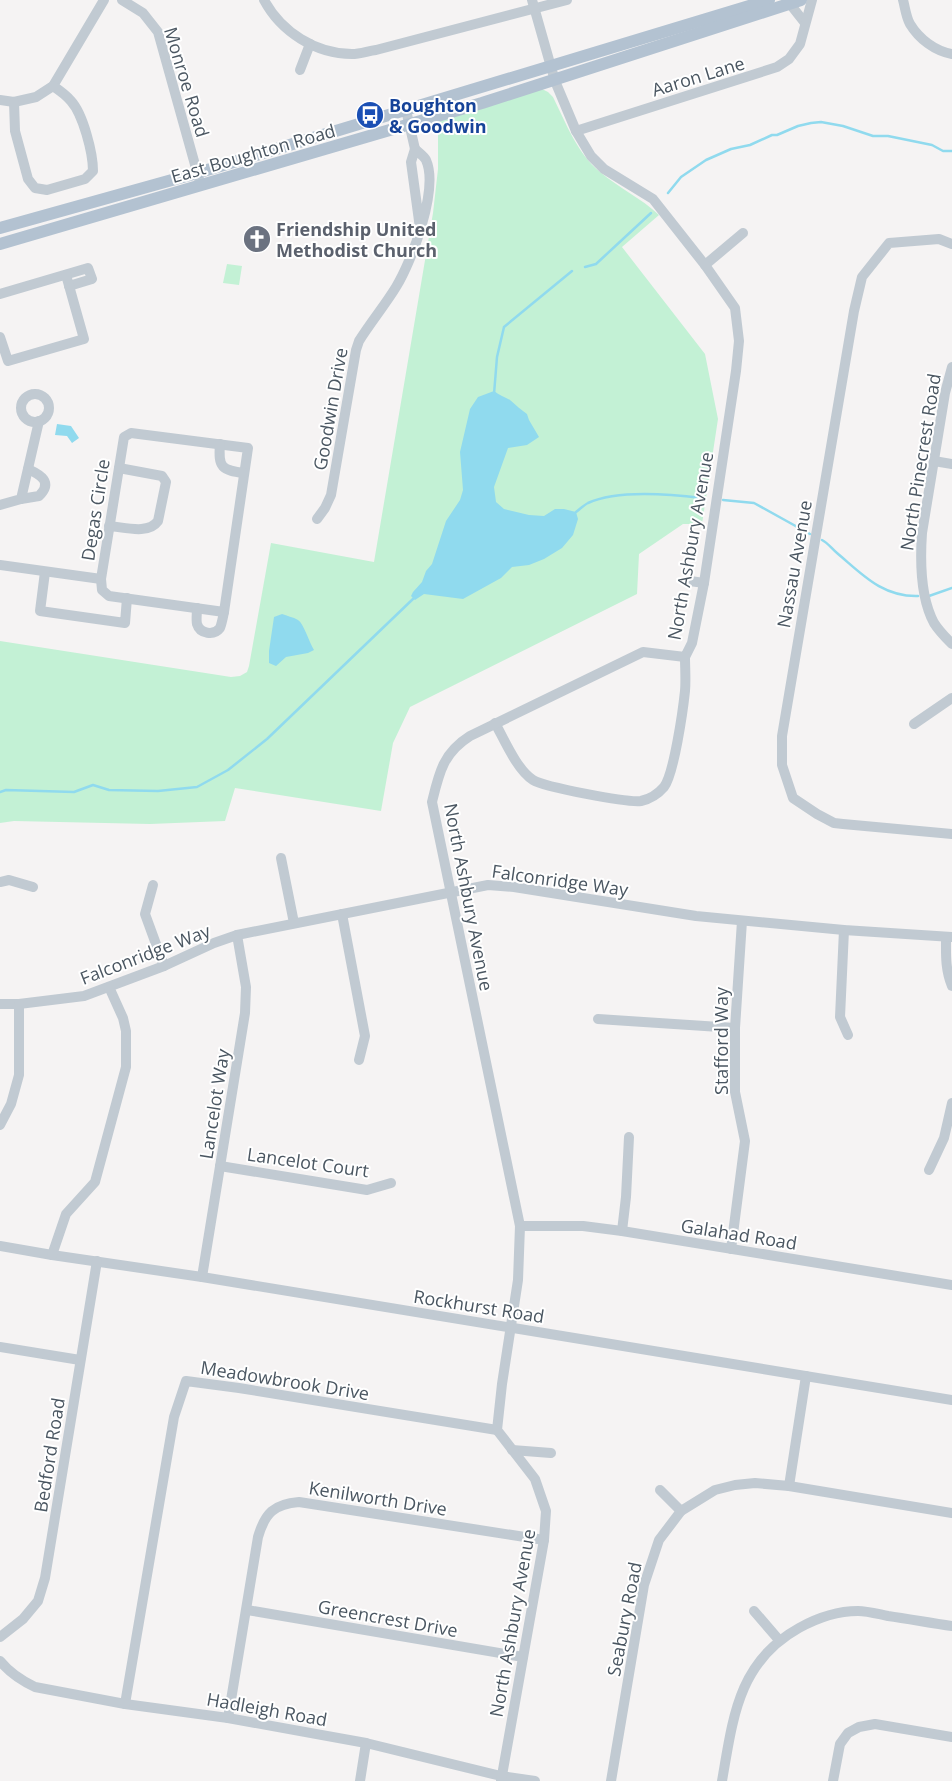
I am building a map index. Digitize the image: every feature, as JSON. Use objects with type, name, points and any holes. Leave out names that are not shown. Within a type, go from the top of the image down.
[{"type":"main road","name":"East Boughton Road","points":[[0,228],[197,173],[769,0]]},
{"type":"main road","name":"East Boughton Road","points":[[0,244],[555,81],[795,2]]},
{"type":"street","points":[[0,100],[14,102],[36,97],[53,86],[104,0]]},
{"type":"street","name":"Monroe Road","points":[[122,0],[144,13],[158,32],[201,186]]},
{"type":"street","points":[[264,0],[269,10],[285,28],[310,44],[328,51],[353,54],[376,50],[533,4],[567,0]]},
{"type":"street","name":"Aaron Lane","points":[[576,131],[777,67],[789,59],[797,49],[804,33],[812,0]]},
{"type":"street","points":[[903,0],[909,23],[924,41],[942,52],[952,54]]},
{"type":"street","points":[[795,2],[805,23]]},
{"type":"street","name":"North Ashbury Avenue","points":[[501,1779],[544,1540],[546,1511],[535,1480],[497,1430],[518,1280],[520,1226],[432,802],[440,768],[450,753],[463,740],[643,652],[686,656],[692,643],[704,583],[740,341],[734,308],[705,265],[653,199],[604,169],[591,156],[576,131],[555,81],[533,4]]},
{"type":"street","points":[[300,70],[310,44]]},
{"type":"street","points":[[14,102],[15,131],[28,179],[36,188],[47,190],[85,179],[93,171],[93,159],[79,114],[71,101],[53,86]]},
{"type":"street","name":"Goodwin Drive","points":[[317,519],[331,495],[356,350],[364,332],[396,287],[408,265],[428,203],[428,173],[425,159],[415,149],[406,110]]},
{"type":"street","name":"Goodwin Drive","points":[[415,149],[411,162],[420,228]]},
{"type":"street","points":[[705,265],[742,233]]},
{"type":"street","name":"Nassau Avenue","points":[[952,244],[939,239],[889,243],[862,277],[850,330],[781,750],[784,771],[793,798],[834,823],[952,834]]},
{"type":"street","points":[[0,294],[88,268],[92,279],[69,286]]},
{"type":"street","points":[[0,337],[8,361],[84,339],[66,275]]},
{"type":"street","name":"North Pinecrest Road","points":[[952,367],[945,393],[922,533],[921,568],[926,600],[934,623],[952,644]]},
{"type":"street","points":[[22,499],[39,421]]},
{"type":"street","name":"Degas Circle","points":[[197,608],[198,625],[202,631],[206,633],[214,632],[220,627],[224,612],[248,448],[131,432],[124,437],[101,579],[102,590],[109,596],[127,598],[197,608],[224,612]]},
{"type":"street","points":[[220,444],[219,458],[221,465],[228,470],[244,473]]},
{"type":"street","points":[[934,460],[952,464]]},
{"type":"street","points":[[109,526],[148,530],[154,526],[158,521],[166,482],[162,476],[119,468]]},
{"type":"street","points":[[0,505],[39,496],[44,488],[44,479],[41,475],[28,469]]},
{"type":"street","points":[[0,565],[101,579]]},
{"type":"street","points":[[45,572],[40,611],[125,623],[127,598]]},
{"type":"street","points":[[690,581],[704,583]]},
{"type":"street","points":[[495,723],[520,766],[532,780],[554,787],[624,799],[640,801],[648,799],[665,786],[672,770],[685,691],[686,656]]},
{"type":"street","points":[[914,724],[952,698]]},
{"type":"street","points":[[281,858],[294,923]]},
{"type":"street","points":[[0,882],[9,880],[33,887]]},
{"type":"street","points":[[153,885],[145,914],[164,966]]},
{"type":"street","name":"Falconridge Way","points":[[0,1004],[18,1004],[84,996],[164,966],[214,943],[237,936],[482,886],[503,885],[696,916],[844,930],[949,937]]},
{"type":"street","points":[[342,914],[365,1036],[359,1060]]},
{"type":"street","name":"Stafford Way","points":[[731,1249],[745,1142],[734,1092],[735,1028],[742,921]]},
{"type":"street","points":[[844,930],[840,1017],[848,1035]]},
{"type":"street","name":"Lancelot Way","points":[[202,1277],[246,1000],[246,987],[237,936]]},
{"type":"street","points":[[949,937],[946,961],[952,986]]},
{"type":"street","points":[[52,1255],[66,1214],[95,1182],[126,1067],[126,1031],[123,1018],[109,987]]},
{"type":"street","points":[[0,1125],[11,1104],[18,1075],[18,1004]]},
{"type":"street","points":[[598,1019],[735,1028]]},
{"type":"street","points":[[929,1170],[944,1138],[952,1104]]},
{"type":"street","points":[[622,1231],[629,1137]]},
{"type":"street","name":"Lancelot Court","points":[[220,1166],[367,1190],[391,1183]]},
{"type":"street","name":"Galahad Road","points":[[520,1226],[583,1226],[622,1231],[952,1285]]},
{"type":"street","name":"Rockhurst Road","points":[[0,1246],[202,1277],[952,1400]]},
{"type":"street","name":"Bedford Road","points":[[0,1637],[23,1619],[38,1601],[45,1578],[97,1261]]},
{"type":"street","points":[[0,1346],[80,1360]]},
{"type":"street","points":[[789,1486],[806,1376]]},
{"type":"street","name":"Meadowbrook Drive","points":[[125,1704],[174,1416],[186,1381],[497,1430]]},
{"type":"street","points":[[512,1450],[552,1453]]},
{"type":"street","name":"Seabury Road","points":[[611,1781],[644,1585],[659,1540],[681,1511],[705,1495],[735,1485],[755,1483],[789,1486],[952,1513]]},
{"type":"street","points":[[660,1490],[681,1511]]},
{"type":"street","name":"Kenilworth Drive","points":[[228,1718],[258,1537],[266,1516],[274,1509],[288,1503],[299,1502],[544,1540]]},
{"type":"street","name":"Greencrest Drive","points":[[247,1610],[523,1657]]},
{"type":"street","points":[[754,1611],[779,1640]]},
{"type":"street","points":[[722,1781],[735,1710],[743,1687],[761,1658],[779,1640],[823,1617],[858,1611],[952,1626]]},
{"type":"street","name":"Hadleigh Road","points":[[0,1661],[5,1667],[34,1687],[125,1704],[228,1718],[366,1743],[501,1779],[535,1781]]},
{"type":"street","points":[[833,1781],[840,1744],[848,1733],[859,1727],[875,1724],[952,1737]]},
{"type":"street","points":[[360,1781],[366,1743]]},
{"type":"green space","points":[[542,89],[553,97],[578,147],[592,164],[607,178],[645,203],[659,215],[622,247],[705,354],[718,419],[702,524],[683,524],[639,554],[637,594],[410,707],[393,743],[381,811],[235,788],[225,821],[150,824],[14,821],[0,823],[0,641],[231,677],[240,676],[247,672],[249,666],[271,543],[374,562],[433,213],[438,169],[438,120]]},
{"type":"green space","points":[[227,264],[242,266],[239,285],[223,283]]},
{"type":"water","points":[[494,391],[510,400],[527,414],[539,437],[527,445],[508,448],[494,487],[496,502],[504,509],[529,515],[544,516],[555,509],[576,512],[578,519],[573,535],[562,548],[544,559],[529,565],[512,567],[501,578],[463,599],[424,594],[415,600],[411,596],[422,582],[426,571],[432,564],[446,521],[460,500],[463,490],[460,452],[470,409],[478,397]]},
{"type":"water","points":[[57,424],[71,426],[79,438],[72,443],[67,436],[55,435]]},
{"type":"water","points":[[282,614],[300,622],[314,650],[286,657],[276,666],[269,663],[269,651],[274,617]]},
{"type":"waterway","points":[[668,193],[681,177],[706,160],[731,149],[750,145],[772,135],[811,123],[821,122],[843,126],[873,136],[888,136],[932,145],[943,151],[952,151]]},
{"type":"waterway","points":[[585,267],[596,264],[651,213]]},
{"type":"waterway","points":[[494,394],[497,357],[504,327],[572,271]]},
{"type":"waterway","points":[[576,512],[588,503],[629,494],[660,494],[702,498]]},
{"type":"waterway","points":[[723,500],[754,503],[810,534]]},
{"type":"waterway","points":[[822,540],[873,583],[894,593],[918,596]]},
{"type":"waterway","points":[[929,596],[952,588]]},
{"type":"waterway","points":[[0,792],[6,790],[74,792],[93,785],[109,790],[158,791],[197,787],[228,770],[267,739],[414,598]]},
{"type":"place","name":"Boughton & Goodwin","points":[[370,115]]},
{"type":"place","name":"Friendship United Methodist Church","points":[[257,239]]}]
